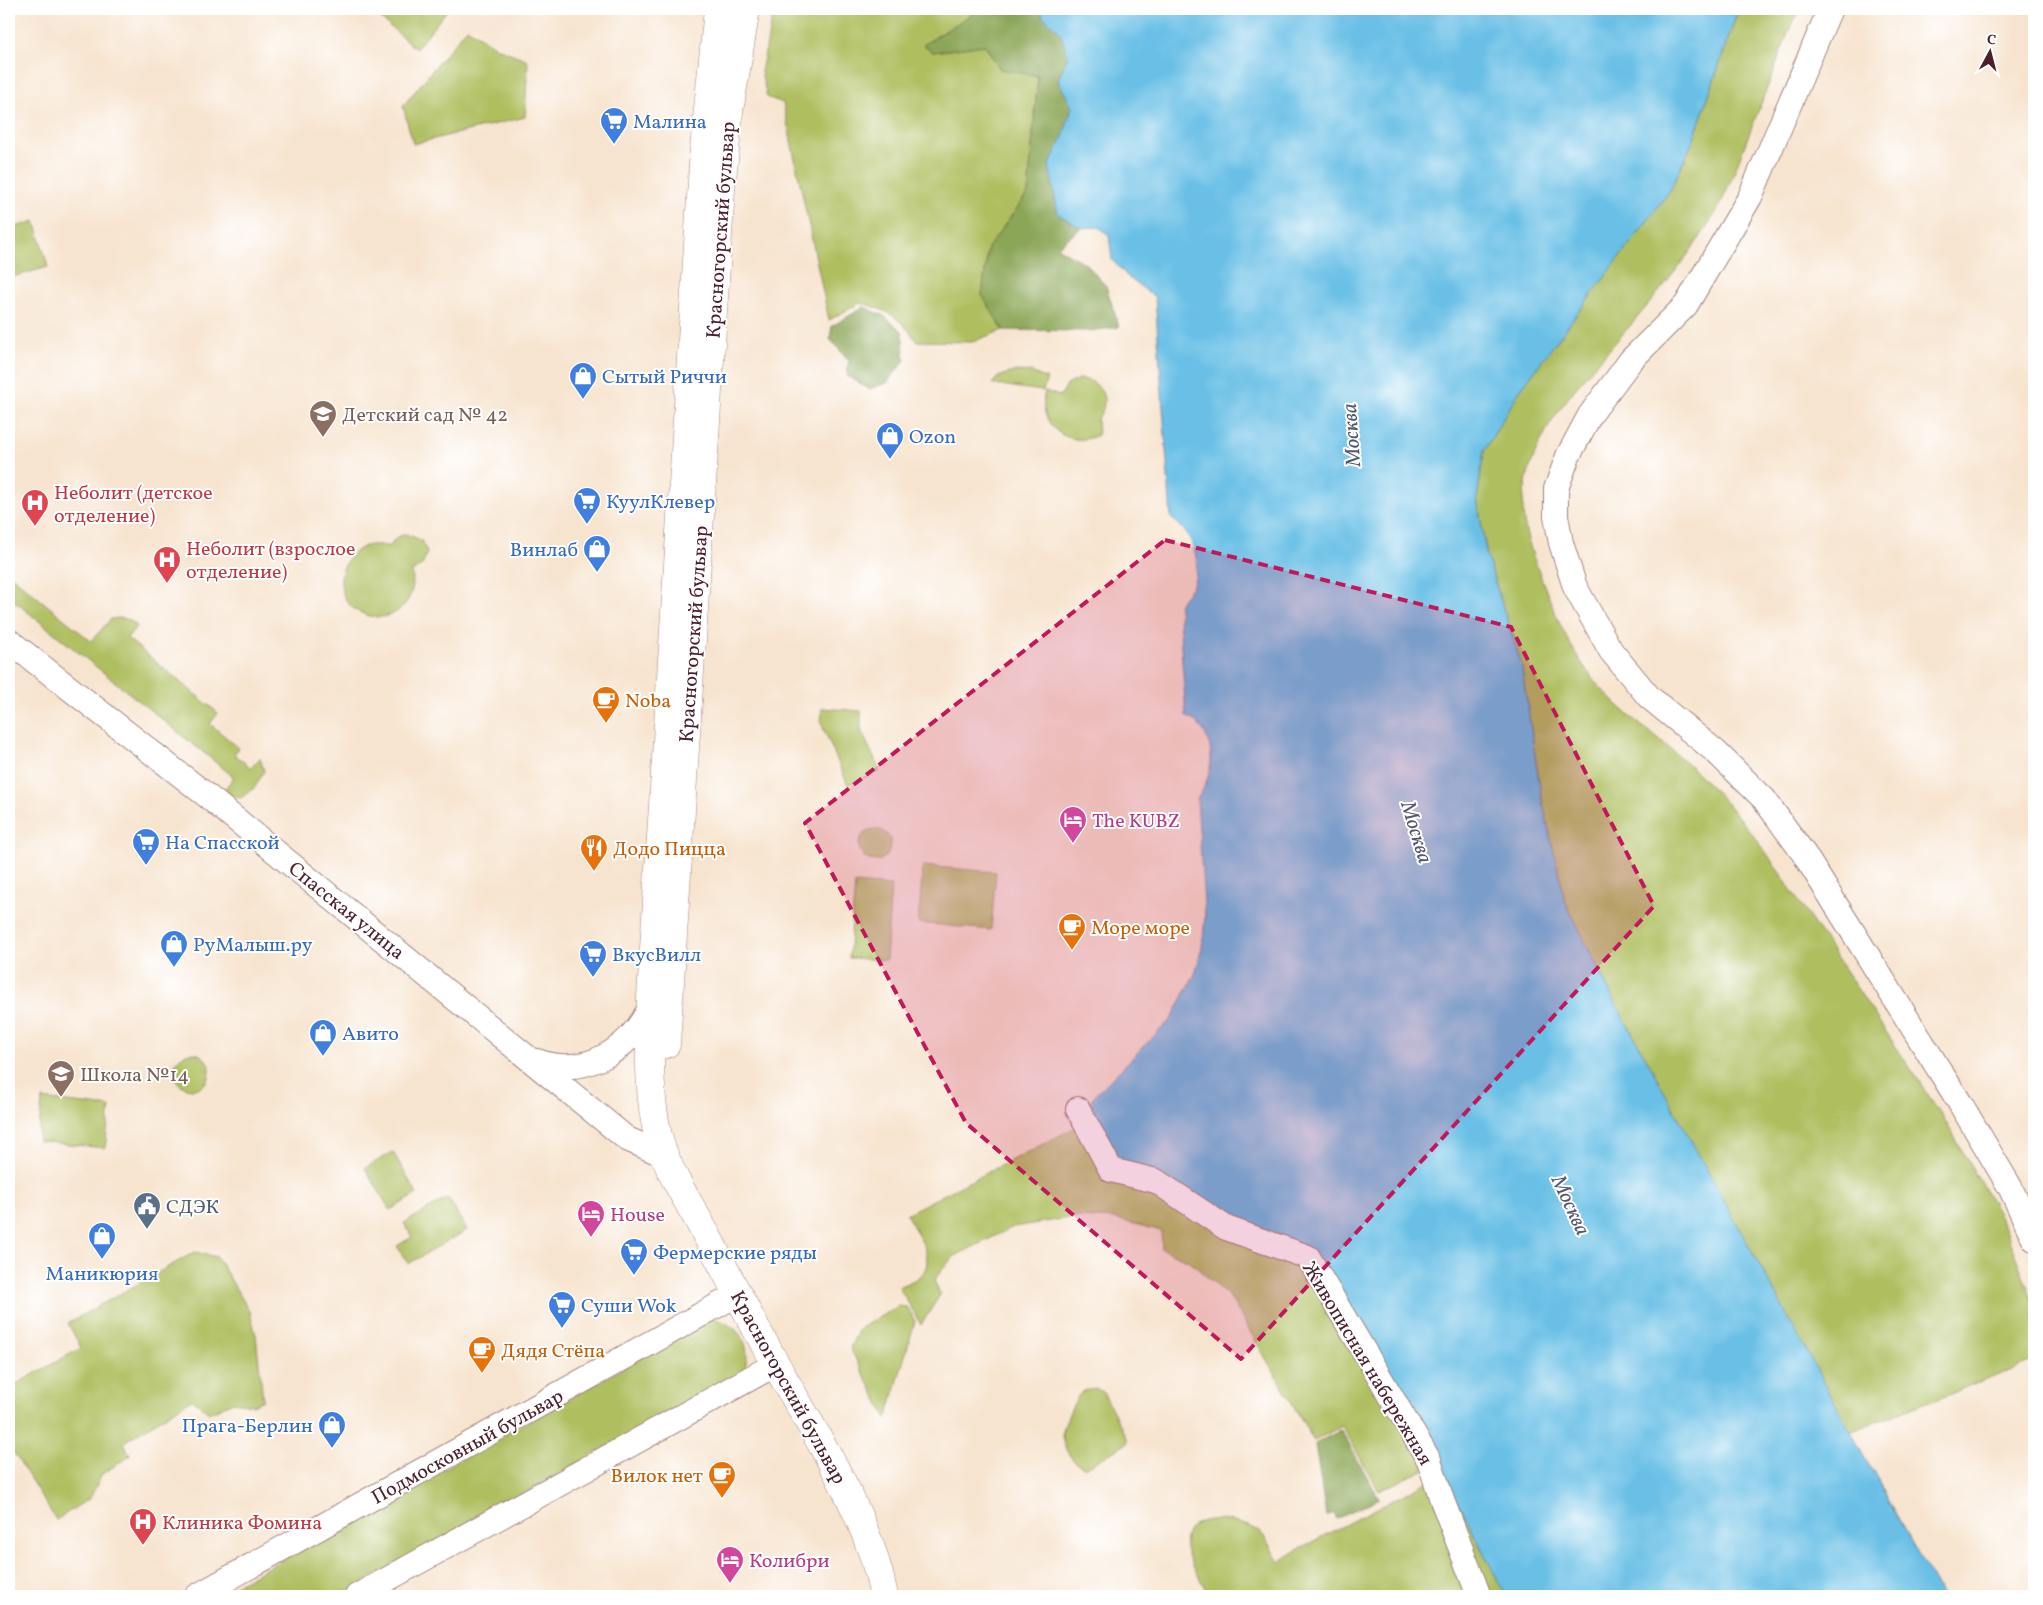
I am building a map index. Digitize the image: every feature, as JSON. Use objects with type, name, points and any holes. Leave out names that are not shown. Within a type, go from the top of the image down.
[{"type":"main road","name":"Красногорский бульвар","points":[[718,9],[706,120],[698,238],[650,1008],[650,1071],[657,1128],[664,1155],[776,1364],[834,1464],[860,1517],[879,1571],[884,1596]]},
{"type":"main road","name":"Красногорский бульвар","points":[[657,1128],[670,998],[717,239],[729,111],[746,9]]},
{"type":"street","points":[[1830,9],[1750,197],[1686,305],[1631,360],[1590,415],[1568,456],[1556,489],[1556,516],[1561,543],[1575,587],[1611,651],[1649,697],[1716,752],[1764,798],[1798,846],[1960,1103],[2010,1187],[2034,1239]]},
{"type":"street","name":"Спасская улица","points":[[9,641],[206,795],[627,1139],[664,1155]]},
{"type":"street","points":[[531,1059],[550,1065],[568,1067],[589,1063],[620,1047],[631,1037],[650,1008]]},
{"type":"street","name":"Живописная набережная","points":[[1078,1109],[1111,1170],[1156,1180],[1226,1228],[1308,1257],[1429,1460],[1442,1500],[1479,1596]]},
{"type":"street","name":"Подмосковный бульвар","points":[[197,1596],[738,1294]]},
{"type":"street","points":[[357,1596],[776,1364]]},
{"type":"highlighted area","points":[[1165,540],[1511,627],[1654,906],[1241,1359],[966,1123],[805,823]]},
{"type":"green space","points":[[370,9],[448,9],[416,49]]},
{"type":"green space","points":[[774,9],[974,9],[971,15],[923,45],[933,52],[985,45],[1000,69],[1038,76],[1028,193],[988,248],[982,295],[1003,330],[972,342],[916,341],[899,320],[878,308],[860,303],[829,320],[783,103],[767,97],[761,72]]},
{"type":"green space","points":[[974,9],[1043,9],[1042,16],[1060,31],[1068,56],[1058,80],[1072,107],[1063,137],[1049,166],[1058,214],[1081,228],[1057,247],[1087,265],[1106,286],[1119,327],[1089,331],[1003,330],[982,295],[988,248],[1028,193],[1038,76],[1000,69],[985,45],[933,52],[923,45],[971,15]]},
{"type":"green space","points":[[1741,9],[1800,9],[1788,33],[1731,181],[1718,209],[1670,278],[1577,386],[1561,408],[1535,454],[1527,478],[1523,515],[1530,546],[1540,576],[1562,628],[1585,668],[1609,697],[1711,786],[1761,845],[1943,1117],[2001,1219],[2034,1303],[2034,1366],[2033,1361],[1850,1432],[1607,987],[1565,901],[1541,795],[1521,663],[1487,557],[1477,499],[1484,451],[1520,390],[1671,189],[1693,141],[1737,13]]},
{"type":"green space","points":[[467,28],[497,48],[528,60],[525,117],[413,144],[403,106]]},
{"type":"green space","points":[[35,221],[48,267],[9,278],[9,229]]},
{"type":"green space","points":[[864,307],[884,316],[902,331],[905,360],[887,383],[869,389],[847,376],[849,361],[830,339],[832,326]]},
{"type":"green space","points":[[1016,371],[1031,372],[1047,379],[1043,391],[992,384],[998,377]]},
{"type":"green space","points":[[1079,379],[1087,380],[1099,387],[1104,399],[1104,406],[1097,419],[1098,435],[1087,439],[1076,439],[1057,431],[1045,414],[1043,403],[1045,391],[1060,396],[1067,385]]},
{"type":"green space","points":[[406,534],[421,540],[427,552],[423,564],[412,572],[413,583],[407,602],[396,612],[381,617],[370,616],[354,609],[345,598],[341,585],[342,571],[348,559],[358,549],[372,545],[389,547],[397,537]]},
{"type":"green space","points":[[9,574],[91,641],[111,619],[125,619],[134,623],[137,626],[127,638],[218,713],[210,724],[239,748],[234,754],[251,768],[260,758],[264,771],[255,787],[241,798],[232,796],[224,790],[234,777],[9,597]]},
{"type":"green space","points":[[822,708],[861,711],[861,730],[880,771],[848,785],[821,723]]},
{"type":"green space","points":[[875,829],[887,833],[891,845],[887,857],[875,861],[863,857],[859,845],[863,833]]},
{"type":"green space","points":[[923,866],[996,872],[991,930],[918,923]]},
{"type":"green space","points":[[855,883],[891,886],[886,960],[849,958]]},
{"type":"green space","points":[[192,1053],[199,1054],[205,1058],[209,1064],[209,1078],[205,1084],[199,1088],[192,1089],[185,1088],[179,1084],[175,1078],[174,1071],[175,1064],[179,1058],[185,1054]]},
{"type":"green space","points":[[42,1099],[110,1107],[105,1148],[38,1141]]},
{"type":"green space","points":[[1080,1125],[1155,1185],[1306,1261],[1427,1468],[1379,1491],[1342,1426],[1314,1441],[1230,1297],[1189,1261],[1162,1249],[1161,1231],[1116,1219],[1075,1217],[1013,1227],[953,1257],[934,1280],[940,1295],[921,1325],[899,1287],[920,1276],[925,1269],[927,1261],[919,1236],[906,1214]]},
{"type":"green space","points":[[393,1152],[417,1194],[390,1210],[365,1168]]},
{"type":"green space","points":[[448,1198],[467,1230],[408,1264],[397,1246],[412,1237],[404,1223]]},
{"type":"green space","points":[[195,1252],[217,1257],[250,1312],[256,1335],[263,1400],[253,1405],[233,1402],[209,1413],[192,1399],[124,1442],[130,1456],[102,1474],[90,1498],[56,1520],[9,1445],[9,1388],[81,1348],[68,1323]]},
{"type":"green space","points":[[898,1306],[907,1307],[915,1321],[887,1418],[850,1348],[859,1329]]},
{"type":"green space","points":[[713,1318],[729,1325],[741,1336],[747,1352],[744,1370],[339,1596],[217,1596]]},
{"type":"green space","points":[[1097,1389],[1103,1392],[1128,1440],[1126,1444],[1087,1467],[1078,1464],[1070,1456],[1064,1446],[1062,1436],[1066,1420],[1078,1396],[1085,1391]]},
{"type":"green space","points":[[1341,1430],[1379,1498],[1337,1519],[1334,1513],[1326,1516],[1315,1444]]},
{"type":"green space","points":[[1443,1474],[1506,1596],[1209,1596],[1187,1552],[1187,1535],[1192,1527],[1201,1522],[1224,1520],[1248,1526],[1260,1532],[1279,1562],[1302,1547]]},
{"type":"water","name":"Москва","points":[[1043,9],[1741,9],[1737,13],[1693,141],[1671,189],[1520,390],[1484,451],[1477,499],[1487,557],[1521,663],[1541,795],[1565,901],[1607,987],[1941,1596],[1506,1596],[1443,1474],[1311,1251],[1229,1220],[1117,1165],[1090,1116],[1092,1098],[1172,1018],[1195,974],[1202,947],[1205,918],[1197,799],[1209,772],[1211,752],[1205,733],[1198,724],[1186,716],[1179,608],[1194,582],[1197,563],[1196,554],[1189,538],[1184,530],[1171,518],[1155,297],[1129,278],[1112,260],[1109,235],[1099,227],[1081,228],[1058,214],[1049,165],[1063,137],[1072,107],[1058,80],[1068,56],[1060,32],[1042,16]]},
{"type":"place","name":"Малина","points":[[614,145]]},
{"type":"place","name":"Сытый Риччи","points":[[583,400]]},
{"type":"place","name":"Детский сад № 42","points":[[323,438]]},
{"type":"place","name":"Ozon","points":[[890,460]]},
{"type":"place","name":"КуулКлевер","points":[[587,525]]},
{"type":"place","name":"Неболит (детское отделение)","points":[[35,527]]},
{"type":"place","name":"Винлаб","points":[[597,573]]},
{"type":"place","name":"Неболит (взрослое отделение)","points":[[167,584]]},
{"type":"place","name":"Noba","points":[[606,724]]},
{"type":"place","name":"The KUBZ","points":[[1073,844]]},
{"type":"place","name":"На Спасской","points":[[146,866]]},
{"type":"place","name":"Додо Пицца","points":[[594,872]]},
{"type":"place","name":"Море море","points":[[1072,951]]},
{"type":"place","name":"РуМалыш.ру","points":[[174,968]]},
{"type":"place","name":"ВкусВилл","points":[[593,978]]},
{"type":"place","name":"Авито","points":[[323,1057]]},
{"type":"place","name":"Школа №14","points":[[61,1098]]},
{"type":"place","name":"СДЭК","points":[[147,1230]]},
{"type":"place","name":"House","points":[[591,1238]]},
{"type":"place","name":"Маникюрия","points":[[102,1260]]},
{"type":"place","name":"Фермерские ряды","points":[[634,1276]]},
{"type":"place","name":"Суши Wok","points":[[562,1329]]},
{"type":"place","name":"Дядя Стёпа","points":[[482,1374]]},
{"type":"place","name":"Прага-Берлин","points":[[332,1449]]},
{"type":"place","name":"Вилок нет","points":[[722,1499]]},
{"type":"place","name":"Клиника Фомина","points":[[143,1546]]},
{"type":"place","name":"Колибри","points":[[730,1584]]}]
